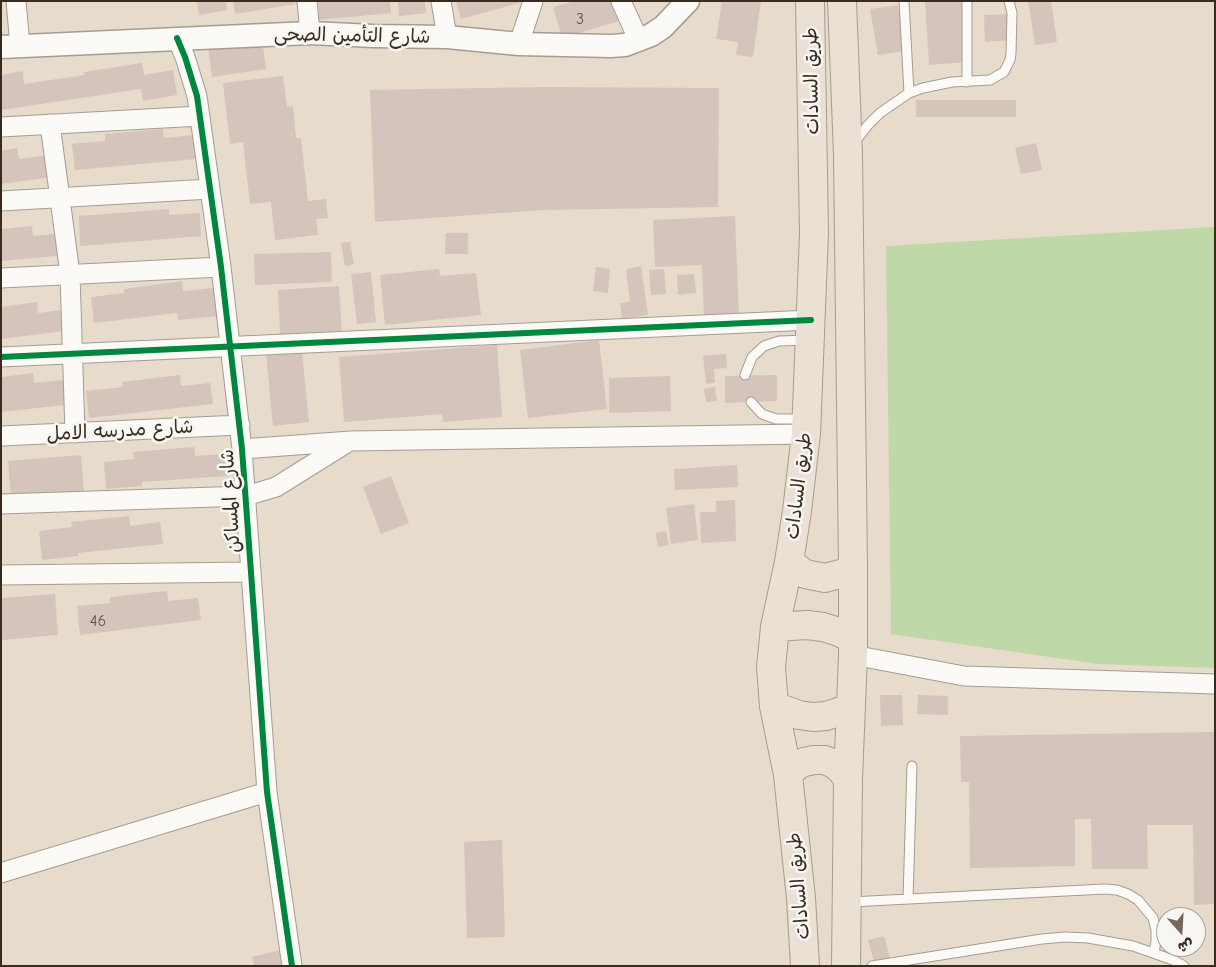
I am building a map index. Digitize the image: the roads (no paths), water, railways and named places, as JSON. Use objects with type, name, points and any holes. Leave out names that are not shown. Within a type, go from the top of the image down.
[{"type":"main road","name":"طريق السادات","points":[[805,966],[801,898],[788,775],[774,706],[770,666],[775,627],[789,562],[797,511],[806,427],[814,233],[810,1]]},
{"type":"main road","name":"طريق السادات","points":[[842,1],[848,154],[853,567],[846,966]]},
{"type":"main road","points":[[789,562],[805,574],[825,578],[844,573],[853,567]]},
{"type":"main road","points":[[775,627],[791,625],[815,626],[839,632],[853,647]]},
{"type":"main road","points":[[774,706],[799,715],[813,717],[826,716],[851,708]]},
{"type":"main road","points":[[788,775],[795,767],[804,762],[824,760],[834,764],[848,779]]},
{"type":"street","points":[[11,47],[16,1]]},
{"type":"street","points":[[307,1],[310,33]]},
{"type":"street","points":[[441,1],[447,37]]},
{"type":"street","points":[[519,44],[533,1]]},
{"type":"street","points":[[621,1],[639,41]]},
{"type":"street","name":"شارع التأمين الصحى","points":[[11,47],[310,33],[447,37],[519,44],[611,46],[639,41],[662,27],[688,1]]},
{"type":"street","name":"شارع المساكن","points":[[177,38],[192,76],[200,116],[221,267],[240,425],[267,792],[292,966]]},
{"type":"street","points":[[1,127],[200,116]]},
{"type":"street","points":[[50,124],[70,274],[75,433]]},
{"type":"street","points":[[1,201],[210,189]]},
{"type":"street","points":[[1,278],[221,267]]},
{"type":"street","points":[[1,357],[230,347],[811,330]]},
{"type":"street","name":"شارع مدرسه الامل","points":[[1,436],[240,425]]},
{"type":"street","points":[[242,449],[351,441],[806,427]]},
{"type":"street","points":[[1,504],[246,496],[276,487],[351,441]]},
{"type":"street","points":[[1,575],[251,572]]},
{"type":"street","points":[[853,647],[964,676],[1215,684]]},
{"type":"street","points":[[1,873],[267,792]]},
{"type":"lane","points":[[904,1],[908,93]]},
{"type":"lane","points":[[967,1],[967,82]]},
{"type":"lane","points":[[848,154],[857,139],[874,119],[908,93],[937,85],[990,80],[1004,72],[1011,53],[1012,13],[1009,1]]},
{"type":"lane","points":[[746,375],[752,357],[764,346],[811,330]]},
{"type":"lane","points":[[751,402],[762,414],[806,427]]},
{"type":"lane","points":[[908,899],[912,766]]},
{"type":"lane","points":[[847,902],[1117,890],[1138,900],[1152,918],[1156,930],[1154,953]]},
{"type":"lane","points":[[872,966],[1042,939],[1065,938],[1088,938],[1111,942],[1154,953],[1184,966]]}]
